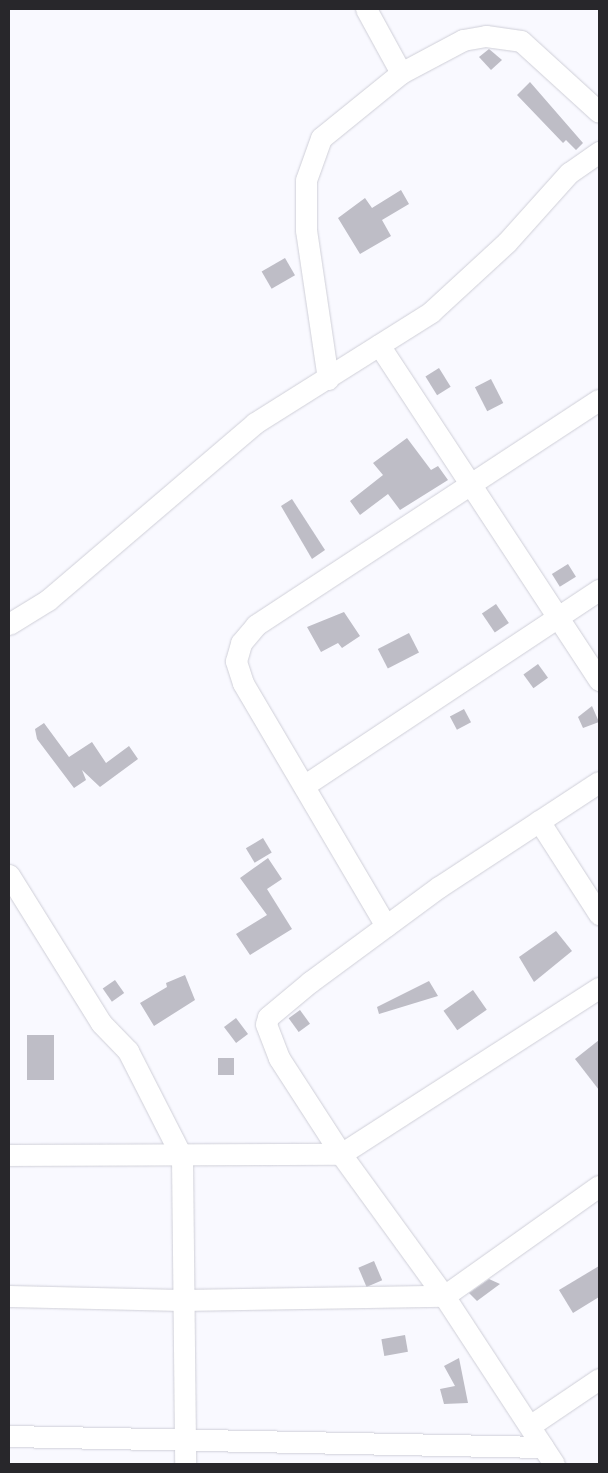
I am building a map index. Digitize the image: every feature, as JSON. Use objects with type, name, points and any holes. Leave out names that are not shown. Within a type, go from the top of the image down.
[{"type":"street","points":[[366,9],[401,73]]},
{"type":"street","points":[[328,378],[306,230],[306,180],[321,138],[401,73],[463,40],[508,37],[532,49],[599,112]]},
{"type":"street","points":[[9,624],[48,600],[255,423],[431,312],[507,242],[569,173],[599,152]]},
{"type":"street","points":[[379,345],[599,680]]},
{"type":"street","points":[[386,926],[305,785],[243,683],[236,661],[241,642],[256,625],[599,400]]},
{"type":"street","points":[[305,785],[599,590]]},
{"type":"street","points":[[549,1456],[531,1425],[444,1296],[341,1154],[279,1058],[266,1024],[268,1016],[386,926],[599,782]]},
{"type":"street","points":[[539,821],[599,914]]},
{"type":"street","points":[[9,875],[100,1023],[128,1051],[182,1157],[181,1300],[185,1464]]},
{"type":"street","points":[[9,1155],[182,1157],[341,1154],[599,988]]},
{"type":"street","points":[[9,1296],[181,1300],[444,1296],[599,1186]]},
{"type":"street","points":[[531,1425],[599,1379]]},
{"type":"street","points":[[9,1436],[185,1436],[549,1456]]},
{"type":"building","points":[[489,49],[502,60],[491,70],[479,57]]},
{"type":"building","points":[[530,82],[583,143],[576,150],[566,140],[563,143],[517,95]]},
{"type":"building","points":[[401,190],[409,204],[382,220],[391,236],[360,254],[338,218],[365,198],[372,208]]},
{"type":"building","points":[[285,258],[295,275],[272,289],[262,272]]},
{"type":"building","points":[[439,368],[451,387],[437,395],[425,376]]},
{"type":"building","points":[[491,379],[503,403],[487,411],[475,387]]},
{"type":"building","points":[[407,438],[431,470],[438,466],[448,480],[400,510],[388,494],[360,515],[350,501],[383,475],[373,463]]},
{"type":"building","points":[[292,499],[325,550],[312,559],[281,506]]},
{"type":"building","points":[[568,564],[576,577],[560,587],[552,574]]},
{"type":"building","points":[[496,604],[509,623],[495,633],[482,614]]},
{"type":"building","points":[[344,612],[360,636],[342,648],[338,643],[321,652],[307,627]]},
{"type":"building","points":[[409,633],[419,653],[388,668],[378,649]]},
{"type":"building","points":[[538,664],[548,678],[533,688],[523,675]]},
{"type":"building","points":[[592,706],[599,722],[583,728],[578,717]]},
{"type":"building","points":[[464,709],[471,722],[457,730],[450,717]]},
{"type":"building","points":[[44,723],[69,757],[92,742],[106,763],[129,746],[138,759],[100,787],[82,770],[86,780],[74,788],[37,739],[35,729]]},
{"type":"building","points":[[263,838],[272,853],[255,863],[246,848]]},
{"type":"building","points":[[268,858],[282,879],[267,889],[292,929],[250,955],[236,934],[267,915],[240,878]]},
{"type":"building","points":[[556,931],[572,951],[534,982],[519,957]]},
{"type":"building","points":[[185,975],[195,1000],[154,1026],[140,1003],[167,987],[166,983]]},
{"type":"building","points":[[115,980],[124,993],[112,1002],[103,989]]},
{"type":"building","points":[[429,981],[438,996],[379,1014],[377,1007]]},
{"type":"building","points":[[473,990],[487,1010],[457,1030],[444,1011]]},
{"type":"building","points":[[300,1010],[310,1024],[299,1032],[289,1018]]},
{"type":"building","points":[[236,1018],[248,1034],[236,1043],[224,1027]]},
{"type":"building","points":[[27,1035],[54,1035],[54,1080],[27,1080]]},
{"type":"building","points":[[599,1040],[599,1090],[575,1059]]},
{"type":"building","points":[[218,1058],[234,1058],[234,1075],[218,1075]]},
{"type":"building","points":[[374,1261],[382,1280],[367,1287],[358,1268]]},
{"type":"building","points":[[599,1266],[599,1297],[573,1313],[559,1290]]},
{"type":"building","points":[[489,1279],[500,1284],[477,1301],[469,1293]]},
{"type":"building","points":[[405,1335],[408,1352],[384,1356],[381,1339]]},
{"type":"building","points":[[459,1358],[468,1403],[444,1404],[440,1389],[455,1386],[444,1366]]}]
